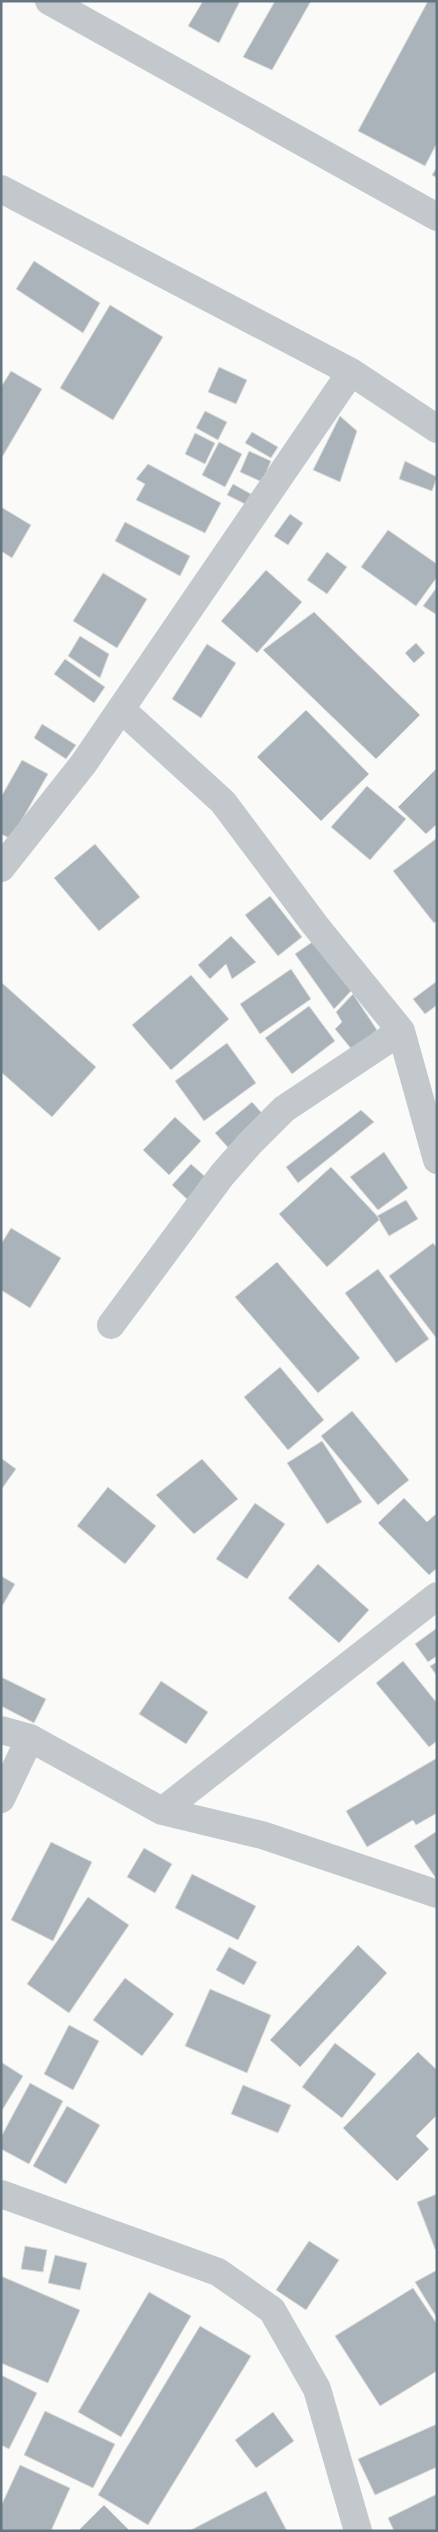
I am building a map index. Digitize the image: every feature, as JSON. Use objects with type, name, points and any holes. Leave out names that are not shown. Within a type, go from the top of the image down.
[{"type":"street","points":[[50,1],[437,217]]},
{"type":"street","points":[[1,189],[352,372],[437,429]]},
{"type":"street","points":[[1,868],[84,763],[352,372]]},
{"type":"street","points":[[121,709],[223,802],[315,925],[401,1031],[437,1160]]},
{"type":"street","points":[[111,1325],[222,1175],[284,1109],[401,1031]]},
{"type":"street","points":[[162,1811],[437,1596]]},
{"type":"street","points":[[1,1730],[30,1738],[162,1811],[262,1835],[437,1894]]},
{"type":"street","points":[[1,1799],[30,1738]]},
{"type":"street","points":[[1,2194],[218,2272],[272,2310],[317,2389],[358,2531]]},
{"type":"building","points":[[203,1],[240,1],[219,43],[188,26]]},
{"type":"building","points":[[275,1],[311,1],[272,70],[243,57]]},
{"type":"building","points":[[428,1],[437,1],[437,143],[425,166],[358,131]]},
{"type":"building","points":[[437,167],[437,178],[432,175]]},
{"type":"building","points":[[34,261],[100,303],[83,333],[16,289]]},
{"type":"building","points":[[110,305],[163,337],[113,420],[60,388]]},
{"type":"building","points":[[219,367],[247,380],[236,404],[208,392]]},
{"type":"building","points":[[11,371],[42,389],[1,459],[1,387]]},
{"type":"building","points":[[205,411],[227,422],[218,440],[196,428]]},
{"type":"building","points":[[340,416],[357,431],[340,482],[313,470]]},
{"type":"building","points":[[252,432],[278,447],[271,458],[245,443]]},
{"type":"building","points":[[195,433],[215,443],[205,464],[185,454]]},
{"type":"building","points":[[219,442],[242,454],[225,487],[202,475]]},
{"type":"building","points":[[249,451],[271,461],[262,482],[240,472]]},
{"type":"building","points":[[405,461],[437,477],[432,491],[399,479]]},
{"type":"building","points":[[148,464],[221,503],[205,533],[136,500],[145,484],[136,479]]},
{"type":"building","points":[[233,484],[251,494],[245,504],[227,495]]},
{"type":"building","points":[[1,507],[31,525],[12,558],[1,551]]},
{"type":"building","points":[[290,514],[303,523],[288,545],[274,536]]},
{"type":"building","points":[[125,522],[190,556],[180,576],[115,541]]},
{"type":"building","points":[[388,530],[437,564],[437,577],[416,606],[361,567]]},
{"type":"building","points":[[327,552],[347,567],[327,594],[307,580]]},
{"type":"building","points":[[266,570],[302,602],[257,653],[221,621]]},
{"type":"building","points":[[103,573],[147,599],[117,648],[73,621]]},
{"type":"building","points":[[437,587],[437,615],[423,606]]},
{"type":"building","points":[[314,612],[420,715],[376,759],[263,650]]},
{"type":"building","points":[[80,636],[109,654],[100,678],[68,656]]},
{"type":"building","points":[[416,643],[425,653],[414,663],[405,653]]},
{"type":"building","points":[[207,644],[236,663],[201,718],[172,699]]},
{"type":"building","points":[[65,659],[105,687],[94,703],[54,674]]},
{"type":"building","points":[[306,710],[369,774],[321,821],[257,757]]},
{"type":"building","points":[[42,724],[76,745],[66,759],[34,738]]},
{"type":"building","points":[[22,760],[48,774],[11,839],[1,834],[1,797]]},
{"type":"building","points":[[437,768],[437,824],[426,834],[398,807]]},
{"type":"building","points":[[367,786],[406,819],[370,860],[331,827]]},
{"type":"building","points":[[437,838],[437,921],[434,923],[393,871]]},
{"type":"building","points":[[95,844],[140,897],[99,931],[54,878]]},
{"type":"building","points":[[270,896],[302,937],[278,956],[245,915]]},
{"type":"building","points":[[231,936],[256,962],[232,979],[226,964],[210,979],[198,965]]},
{"type":"building","points":[[318,938],[352,990],[334,1009],[295,954]]},
{"type":"building","points":[[291,969],[311,999],[260,1034],[240,1004]]},
{"type":"building","points":[[191,975],[229,1019],[171,1070],[132,1025]]},
{"type":"building","points":[[437,981],[437,1005],[425,1014],[413,999]]},
{"type":"building","points":[[1,982],[96,1067],[52,1117],[1,1072]]},
{"type":"building","points":[[353,994],[377,1030],[353,1051],[335,1029],[342,1022],[336,1012]]},
{"type":"building","points":[[309,1006],[335,1041],[292,1074],[265,1038]]},
{"type":"building","points":[[227,1043],[256,1083],[204,1121],[175,1081]]},
{"type":"building","points":[[252,1102],[269,1121],[233,1153],[215,1133]]},
{"type":"building","points":[[361,1110],[374,1122],[298,1183],[286,1167]]},
{"type":"building","points":[[175,1117],[201,1141],[169,1175],[143,1150]]},
{"type":"building","points":[[384,1152],[408,1188],[378,1210],[350,1177]]},
{"type":"building","points":[[191,1164],[209,1180],[189,1201],[172,1185]]},
{"type":"building","points":[[331,1167],[380,1219],[327,1267],[279,1214]]},
{"type":"building","points":[[406,1200],[418,1219],[389,1236],[377,1216]]},
{"type":"building","points":[[11,1228],[61,1258],[30,1308],[1,1290],[1,1244]]},
{"type":"building","points":[[433,1243],[437,1248],[437,1339],[389,1276]]},
{"type":"building","points":[[277,1262],[360,1358],[318,1393],[235,1297]]},
{"type":"building","points":[[378,1269],[429,1339],[396,1363],[345,1293]]},
{"type":"building","points":[[280,1367],[324,1420],[288,1450],[244,1397]]},
{"type":"building","points":[[352,1411],[409,1480],[378,1505],[321,1436]]},
{"type":"building","points":[[322,1441],[362,1502],[327,1524],[287,1463]]},
{"type":"building","points":[[1,1458],[16,1469],[1,1490]]},
{"type":"building","points":[[202,1459],[238,1499],[194,1534],[156,1495]]},
{"type":"building","points":[[108,1487],[156,1526],[125,1564],[77,1526]]},
{"type":"building","points":[[404,1498],[427,1522],[437,1513],[437,1568],[429,1575],[378,1523]]},
{"type":"building","points":[[255,1503],[285,1524],[247,1579],[216,1559]]},
{"type":"building","points":[[318,1564],[369,1610],[339,1643],[288,1598]]},
{"type":"building","points":[[1,1576],[15,1584],[1,1608]]},
{"type":"building","points":[[437,1628],[437,1656],[428,1662],[415,1644]]},
{"type":"building","points":[[403,1661],[437,1703],[437,1741],[429,1747],[376,1683]]},
{"type":"building","points":[[437,1662],[437,1676],[430,1666]]},
{"type":"building","points":[[1,1677],[46,1699],[34,1723],[1,1706]]},
{"type":"building","points":[[161,1681],[208,1712],[186,1744],[139,1714]]},
{"type":"building","points":[[437,1758],[437,1813],[416,1825],[413,1820],[367,1847],[346,1811]]},
{"type":"building","points":[[437,1831],[437,1880],[414,1846]]},
{"type":"building","points":[[51,1842],[92,1862],[53,1941],[11,1920]]},
{"type":"building","points":[[144,1848],[172,1864],[155,1893],[127,1877]]},
{"type":"building","points":[[192,1874],[256,1906],[238,1940],[175,1908]]},
{"type":"building","points":[[88,1897],[129,1925],[69,2013],[27,1984]]},
{"type":"building","points":[[358,1945],[387,1973],[300,2067],[270,2040]]},
{"type":"building","points":[[229,1947],[257,1962],[244,1985],[216,1970]]},
{"type":"building","points":[[125,1978],[174,2014],[142,2056],[93,2020]]},
{"type":"building","points":[[210,1989],[271,2015],[247,2073],[185,2046]]},
{"type":"building","points":[[69,2025],[99,2041],[73,2090],[44,2074]]},
{"type":"building","points":[[335,2043],[376,2074],[342,2118],[302,2087]]},
{"type":"building","points":[[418,2052],[437,2070],[437,2115],[416,2136],[429,2149],[397,2181],[343,2128]]},
{"type":"building","points":[[1,2062],[23,2076],[1,2112]]},
{"type":"building","points":[[30,2083],[63,2101],[29,2164],[1,2149],[1,2137]]},
{"type":"building","points":[[243,2085],[291,2105],[278,2133],[231,2114]]},
{"type":"building","points":[[67,2106],[100,2125],[66,2184],[33,2166]]},
{"type":"building","points":[[437,2194],[437,2249],[435,2249],[417,2202]]},
{"type":"building","points":[[309,2241],[339,2260],[306,2310],[276,2290]]},
{"type":"building","points":[[25,2246],[47,2250],[43,2272],[21,2269]]},
{"type":"building","points":[[55,2255],[87,2263],[80,2290],[48,2283]]},
{"type":"building","points":[[437,2270],[437,2318],[415,2282]]},
{"type":"building","points":[[1,2276],[80,2310],[48,2383],[1,2363]]},
{"type":"building","points":[[413,2288],[437,2324],[437,2371],[380,2406],[335,2336]]},
{"type":"building","points":[[149,2292],[191,2316],[121,2437],[78,2412]]},
{"type":"building","points":[[200,2326],[251,2356],[148,2525],[98,2495]]},
{"type":"building","points":[[1,2375],[37,2393],[9,2449],[1,2445]]},
{"type":"building","points":[[45,2411],[115,2444],[93,2488],[24,2455]]},
{"type":"building","points":[[273,2412],[294,2441],[256,2468],[235,2440]]},
{"type":"building","points":[[437,2424],[437,2467],[375,2495],[358,2459]]},
{"type":"building","points":[[20,2465],[70,2488],[51,2531],[1,2531],[1,2506]]},
{"type":"building","points":[[266,2491],[287,2531],[189,2531]]},
{"type":"building","points":[[437,2494],[437,2531],[394,2531],[388,2518]]},
{"type":"building","points":[[104,2505],[130,2531],[78,2531]]}]
